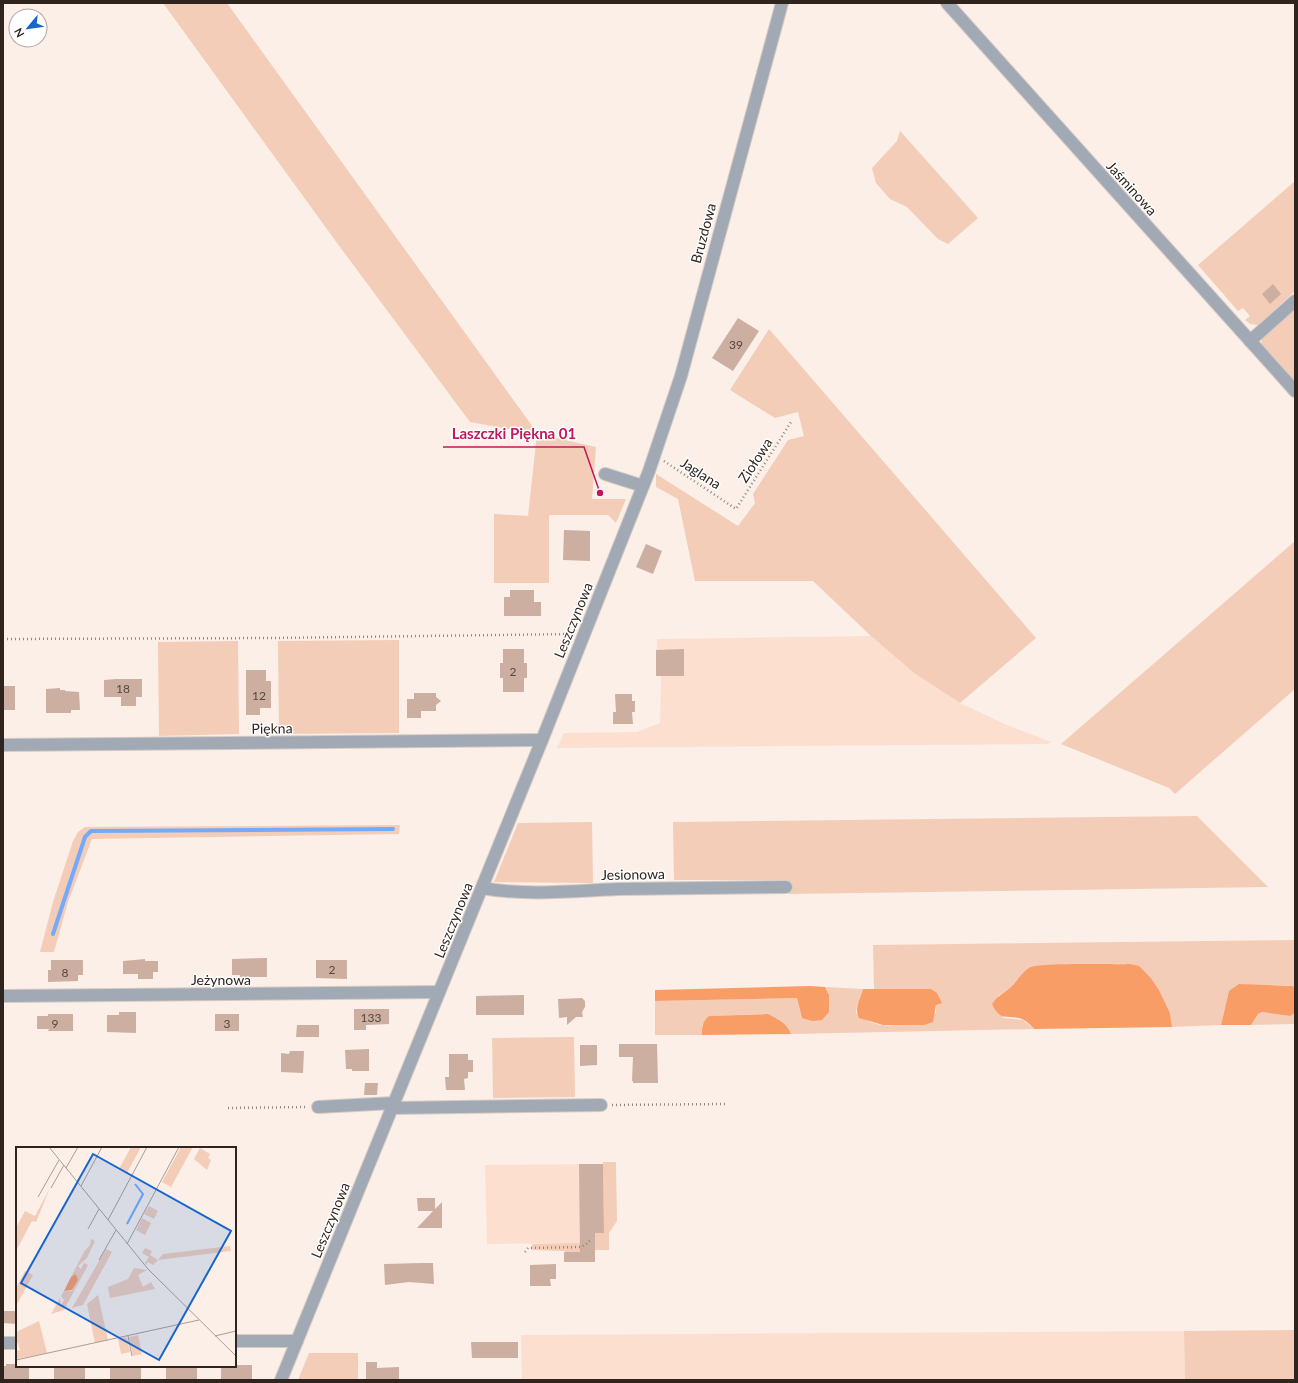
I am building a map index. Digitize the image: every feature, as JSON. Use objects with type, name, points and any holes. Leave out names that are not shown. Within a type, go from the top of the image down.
[{"type":"street","name":"Bruzdowa","points":[[649,470],[681,376],[782,3]]},
{"type":"street","name":"Jaśminowa","points":[[947,3],[1295,391]]},
{"type":"street","points":[[1250,341],[1295,301]]},
{"type":"street","name":"Leszczynowa","points":[[281,1380],[542,740],[649,470]]},
{"type":"street","points":[[606,474],[643,486]]},
{"type":"street","name":"Piękna","points":[[3,745],[542,740]]},
{"type":"street","name":"Jesionowa","points":[[482,888],[504,892],[523,892],[786,887]]},
{"type":"street","name":"Jeżynowa","points":[[3,996],[439,992]]},
{"type":"street","points":[[318,1107],[601,1105]]},
{"type":"street","points":[[236,1341],[296,1341]]},
{"type":"street","points":[[3,1342],[16,1343]]},
{"type":"path","name":"Ziołowa","points":[[736,509],[791,422]]},
{"type":"path","name":"Jaglana","points":[[654,455],[736,509]]},
{"type":"path","points":[[3,639],[274,638],[584,634]]},
{"type":"path","points":[[601,1105],[726,1104]]},
{"type":"path","points":[[228,1108],[318,1107]]},
{"type":"path","points":[[525,1252],[528,1248],[581,1247],[588,1243],[591,1238]]},
{"type":"shaded area","points":[[163,3],[227,3],[538,434],[596,447],[592,499],[626,499],[616,523],[608,515],[549,515],[549,583],[494,583],[494,514],[528,516],[537,434],[470,422],[337,243]]},
{"type":"shaded area","points":[[900,131],[978,218],[948,244],[938,239],[907,207],[890,199],[876,183],[872,168],[897,141]]},
{"type":"shaded area","points":[[1295,181],[1295,291],[1258,325],[1250,324],[1245,320],[1250,316],[1243,308],[1238,311],[1198,265]]},
{"type":"shaded area","points":[[1295,309],[1295,384],[1261,346],[1262,338]]},
{"type":"shaded area","points":[[769,329],[1036,638],[960,703],[914,673],[871,636],[813,581],[695,581],[678,499],[656,487],[656,474],[738,526],[755,503],[753,494],[788,440],[804,436],[798,412],[775,418],[730,390]]},
{"type":"shaded area","points":[[1295,541],[1295,689],[1175,794],[1169,788],[1061,744]]},
{"type":"shaded area","points":[[871,636],[914,673],[960,703],[1007,725],[1051,742],[1048,744],[557,748],[564,733],[637,732],[660,723],[661,676],[656,676],[657,639]]},
{"type":"shaded area","points":[[399,640],[399,733],[279,734],[278,641]]},
{"type":"shaded area","points":[[238,641],[239,734],[159,736],[158,642]]},
{"type":"shaded area","points":[[1197,816],[1268,887],[789,894],[788,880],[674,880],[673,822]]},
{"type":"shaded area","points":[[592,822],[593,883],[494,882],[518,823]]},
{"type":"shaded area","points":[[400,825],[399,834],[92,839],[68,902],[54,952],[40,952],[53,902],[73,841],[78,832],[85,827]]},
{"type":"shaded area","points":[[1295,940],[1295,987],[1282,985],[1229,991],[1221,1025],[1172,1027],[1170,1013],[1159,990],[1151,978],[1139,967],[1130,964],[1046,965],[1018,979],[1011,988],[998,996],[1003,1018],[1023,1020],[1035,1029],[791,1034],[782,1021],[767,1014],[709,1016],[702,1025],[702,1035],[655,1035],[655,1001],[797,998],[802,1018],[829,995],[825,987],[863,989],[856,1013],[866,1020],[876,1024],[895,1025],[936,1013],[936,1005],[931,989],[874,989],[873,945]]},
{"type":"shaded area","points":[[1061,964],[1130,964],[1139,966],[1151,978],[1159,990],[1170,1013],[1172,1027],[1035,1029],[1022,1019],[1001,1016],[992,1004],[1029,968]]},
{"type":"shaded area","points":[[1239,984],[1295,987],[1295,1013],[1290,1016],[1262,1012],[1258,1014],[1251,1025],[1221,1025],[1229,991]]},
{"type":"shaded area","points":[[810,986],[825,987],[829,995],[829,1012],[822,1020],[812,1021],[802,1018],[797,998],[655,1001],[655,990]]},
{"type":"shaded area","points":[[863,989],[931,989],[937,993],[942,1003],[936,1005],[933,1022],[924,1025],[883,1025],[859,1018],[857,1008]]},
{"type":"shaded area","points":[[1262,1012],[1290,1016],[1295,1013],[1295,1024],[1251,1025],[1258,1014]]},
{"type":"shaded area","points":[[768,1014],[785,1024],[791,1034],[702,1035],[703,1025],[709,1016]]},
{"type":"shaded area","points":[[574,1037],[575,1097],[493,1098],[492,1038]]},
{"type":"shaded area","points":[[603,1162],[616,1162],[617,1221],[609,1233],[609,1250],[595,1250],[595,1252],[565,1252],[532,1250],[532,1244],[580,1243],[580,1233],[604,1233]]},
{"type":"shaded area","points":[[603,1164],[604,1233],[580,1243],[487,1244],[485,1165]]},
{"type":"shaded area","points":[[1295,1330],[1295,1380],[1185,1380],[1184,1331]]},
{"type":"shaded area","points":[[1184,1331],[1185,1380],[522,1380],[521,1335]]},
{"type":"shaded area","points":[[309,1353],[358,1353],[358,1380],[298,1380]]},
{"type":"building","points":[[1273,284],[1281,294],[1270,304],[1262,294]]},
{"type":"building","points":[[738,318],[759,331],[733,371],[712,358]]},
{"type":"building","points":[[564,530],[590,531],[590,561],[563,560]]},
{"type":"building","points":[[646,544],[662,551],[653,574],[636,567]]},
{"type":"building","points":[[510,590],[534,590],[534,602],[541,602],[541,616],[504,616],[504,597],[510,597]]},
{"type":"building","points":[[503,649],[524,649],[524,663],[527,663],[527,678],[524,678],[524,692],[503,692],[503,678],[500,678],[500,663],[503,663]]},
{"type":"building","points":[[684,649],[684,676],[656,676],[656,650]]},
{"type":"building","points":[[246,670],[266,670],[266,681],[271,681],[271,708],[260,708],[260,715],[246,715]]},
{"type":"building","points":[[142,679],[142,697],[136,697],[136,706],[121,706],[121,697],[104,697],[104,680]]},
{"type":"building","points":[[3,686],[15,686],[15,710],[3,710]]},
{"type":"building","points":[[60,688],[60,690],[79,692],[80,710],[71,710],[71,713],[46,713],[46,689]]},
{"type":"building","points":[[414,693],[436,693],[436,697],[441,701],[436,705],[436,711],[421,711],[421,718],[407,718],[407,699],[414,699]]},
{"type":"building","points":[[615,694],[632,694],[632,701],[635,701],[635,712],[632,712],[633,724],[613,724],[613,712],[616,712]]},
{"type":"building","points":[[267,958],[267,977],[240,977],[240,975],[232,975],[232,959]]},
{"type":"building","points":[[145,959],[145,961],[158,961],[158,972],[153,972],[153,979],[138,979],[138,974],[123,974],[123,961]]},
{"type":"building","points":[[51,960],[83,960],[83,975],[78,975],[78,981],[48,982],[48,970],[51,970]]},
{"type":"building","points":[[316,960],[347,960],[347,979],[316,978]]},
{"type":"building","points":[[524,995],[524,1015],[476,1015],[476,996]]},
{"type":"building","points":[[582,998],[585,1001],[585,1007],[582,1012],[583,1017],[576,1017],[567,1025],[567,1017],[559,1018],[558,999]]},
{"type":"building","points":[[354,1009],[389,1009],[389,1024],[366,1025],[366,1030],[354,1030]]},
{"type":"building","points":[[119,1012],[136,1012],[136,1033],[107,1032],[107,1015],[119,1015]]},
{"type":"building","points":[[48,1014],[73,1014],[73,1031],[48,1031],[49,1029],[37,1029],[37,1016],[48,1016]]},
{"type":"building","points":[[215,1014],[239,1014],[239,1031],[215,1031]]},
{"type":"building","points":[[297,1025],[319,1025],[319,1037],[296,1037]]},
{"type":"building","points":[[619,1044],[657,1044],[658,1083],[633,1083],[633,1057],[619,1057]]},
{"type":"building","points":[[580,1045],[597,1045],[597,1065],[580,1066]]},
{"type":"building","points":[[369,1049],[369,1071],[352,1071],[352,1069],[346,1069],[345,1050]]},
{"type":"building","points":[[290,1051],[304,1051],[303,1073],[281,1072],[281,1053],[289,1054]]},
{"type":"building","points":[[449,1054],[468,1054],[468,1060],[473,1060],[473,1072],[468,1072],[468,1078],[464,1079],[465,1090],[446,1090],[445,1077],[449,1077]]},
{"type":"building","points":[[365,1083],[378,1083],[377,1095],[364,1095]]},
{"type":"building","points":[[579,1164],[603,1164],[604,1233],[595,1233],[595,1262],[564,1262],[564,1252],[580,1252]]},
{"type":"building","points":[[417,1198],[435,1198],[435,1209],[442,1202],[442,1228],[417,1228],[433,1211],[418,1211]]},
{"type":"building","points":[[433,1263],[434,1284],[409,1282],[385,1285],[384,1264]]},
{"type":"building","points":[[556,1264],[556,1279],[550,1279],[551,1286],[530,1286],[530,1265]]},
{"type":"building","points":[[3,1311],[16,1311],[16,1324],[3,1323]]},
{"type":"building","points":[[471,1342],[518,1342],[518,1358],[472,1358]]},
{"type":"building","points":[[366,1362],[377,1362],[377,1368],[399,1367],[399,1380],[366,1379]]},
{"type":"building","points":[[6,1364],[16,1364],[16,1367],[29,1367],[29,1380],[3,1380],[3,1366],[6,1366]]},
{"type":"building","points":[[252,1365],[252,1380],[221,1380],[221,1367]]},
{"type":"building","points":[[54,1367],[85,1367],[85,1380],[54,1380]]},
{"type":"building","points":[[110,1367],[141,1367],[141,1380],[110,1380]]},
{"type":"building","points":[[166,1367],[197,1367],[197,1380],[166,1380]]},
{"type":"waterway","points":[[53,934],[85,837],[91,831],[393,829]]},
{"type":"place","name":"Laszczki Piękna 01","points":[[600,493]]}]
